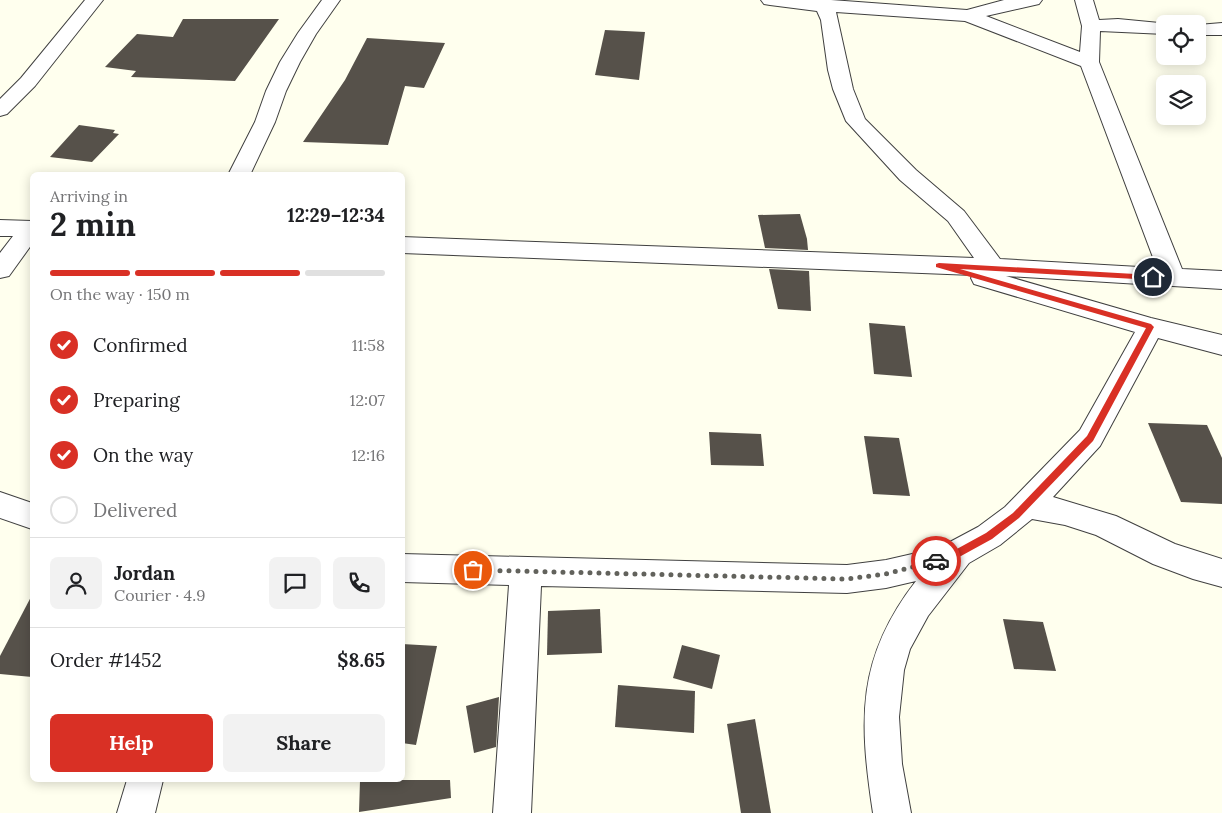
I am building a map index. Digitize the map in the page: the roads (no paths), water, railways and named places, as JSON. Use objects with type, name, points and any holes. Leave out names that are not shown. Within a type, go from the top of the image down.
[{"type":"street","points":[[0,110],[28,82],[94,0]]},
{"type":"street","points":[[240,172],[265,122],[276,91],[290,62],[307,32],[331,0]]},
{"type":"street","points":[[770,0],[968,16],[1089,62]]},
{"type":"street","points":[[968,16],[1001,6],[1033,0]]},
{"type":"street","points":[[1084,0],[1091,26],[1089,62],[1173,278]]},
{"type":"street","points":[[823,3],[830,20],[843,89],[856,121],[908,175],[956,216],[993,267]]},
{"type":"street","points":[[1091,26],[1118,25],[1156,27]]},
{"type":"street","points":[[1206,30],[1222,30]]},
{"type":"street","points":[[0,228],[30,229]]},
{"type":"street","points":[[0,270],[30,232]]},
{"type":"street","points":[[405,245],[993,267],[1222,280]]},
{"type":"street","points":[[939,265],[1151,327],[1222,345]]},
{"type":"street","points":[[405,568],[847,579],[886,574],[912,568],[958,553],[989,536],[1016,516],[1090,438],[1151,327]]},
{"type":"street","points":[[0,505],[30,515]]},
{"type":"street","points":[[1026,505],[1065,512],[1105,525],[1164,554],[1222,573]]},
{"type":"street","points":[[892,813],[882,753],[880,713],[885,677],[893,648],[906,623],[958,553]]},
{"type":"street","points":[[512,813],[526,571]]},
{"type":"street","points":[[136,813],[144,782]]}]
